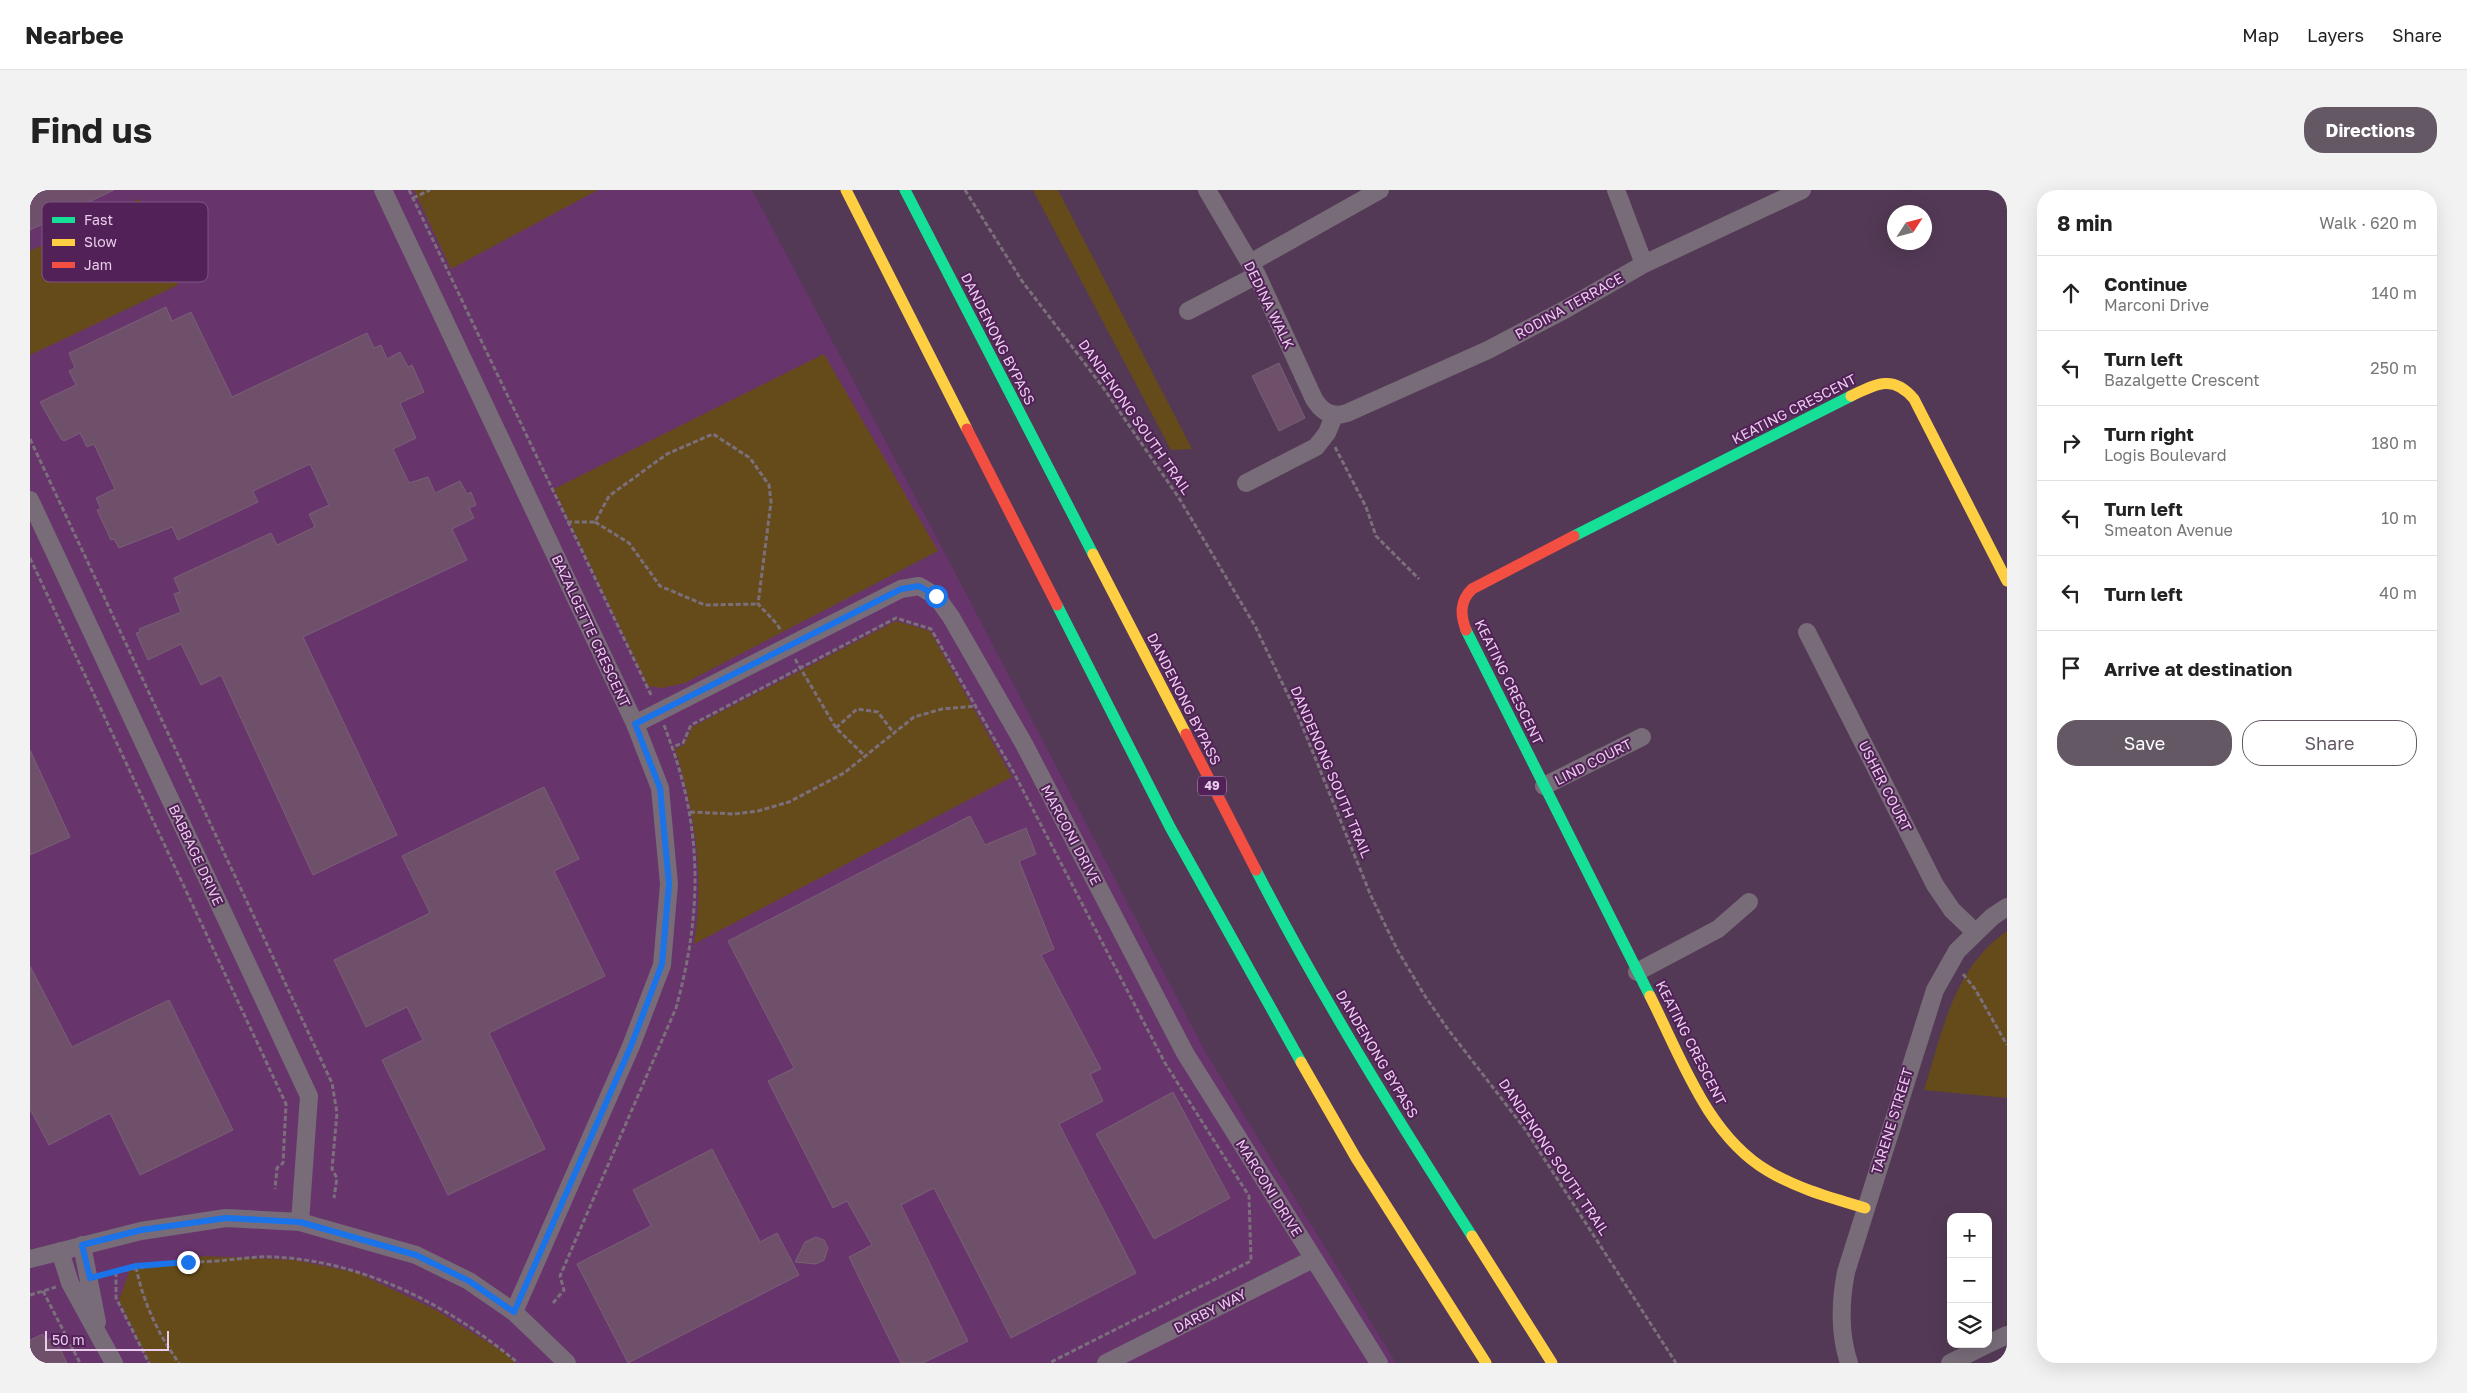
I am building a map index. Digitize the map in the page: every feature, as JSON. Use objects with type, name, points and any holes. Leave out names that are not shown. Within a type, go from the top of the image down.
[{"type":"main road","points":[[846,190],[1166,818],[1235,948],[1356,1158],[1486,1363]]},
{"type":"main road","name":"DANDENONG BYPASS","points":[[905,190],[1280,916],[1418,1152],[1552,1363]]},
{"type":"main road","name":"KEATING CRESCENT","points":[[1865,1208],[1795,1186],[1754,1163],[1738,1149],[1709,1113],[1462,622],[1461,607],[1470,590],[1874,385],[1896,384],[1902,386],[1914,399],[2007,581]]},
{"type":"street","name":"BAZALGETTE CRESCENT","points":[[383,190],[635,724],[660,788],[669,884],[662,964],[631,1046],[514,1312]]},
{"type":"street","name":"DEDINA WALK","points":[[1207,190],[1254,269],[1314,399],[1323,410],[1334,416]]},
{"type":"street","points":[[1188,311],[1380,190]]},
{"type":"street","points":[[1616,190],[1644,264]]},
{"type":"street","name":"RODINA TERRACE","points":[[1334,416],[1340,416],[1364,406],[1488,350],[1557,314],[1644,264],[1802,190]]},
{"type":"street","points":[[1246,483],[1316,447],[1327,433],[1334,416]]},
{"type":"street","name":"BABBAGE DRIVE","points":[[30,500],[308,1096],[300,1222]]},
{"type":"street","name":"MARCONI DRIVE","points":[[635,724],[901,589],[919,586],[936,596],[951,617],[1024,744],[1185,1053],[1380,1363]]},
{"type":"street","name":"USHER COURT","points":[[1807,632],[1935,885],[1952,910],[1975,932]]},
{"type":"street","name":"LIND COURT","points":[[1544,786],[1642,737]]},
{"type":"street","points":[[1638,972],[1718,929],[1749,902]]},
{"type":"street","name":"TARENE STREET","points":[[1849,1363],[1841,1326],[1841,1296],[1846,1272],[1935,990],[1957,951],[1975,932],[2007,907]]},
{"type":"street","points":[[30,1259],[141,1230],[226,1218],[300,1222],[416,1255],[469,1281],[514,1312],[566,1363]]},
{"type":"street","points":[[82,1245],[90,1278],[98,1333]]},
{"type":"street","points":[[60,1251],[70,1283],[114,1363]]},
{"type":"street","name":"DARBY WAY","points":[[1106,1363],[1313,1259]]},
{"type":"street","points":[[1992,1342],[2007,1335]]},
{"type":"street","points":[[1950,1363],[1980,1348]]},
{"type":"path","points":[[409,190],[660,712]]},
{"type":"path","points":[[413,198],[430,190]]},
{"type":"path","name":"DANDENONG SOUTH TRAIL","points":[[965,190],[1022,281],[1102,386],[1179,498],[1254,626],[1299,718],[1371,896],[1398,952],[1447,1028],[1525,1128],[1676,1363]]},
{"type":"path","points":[[1327,433],[1366,507],[1376,536],[1419,579]]},
{"type":"path","points":[[595,522],[609,496],[667,454],[713,434],[750,458],[769,485],[771,502],[758,604]]},
{"type":"path","points":[[30,440],[332,1083],[337,1113],[332,1169],[337,1178],[334,1198]]},
{"type":"path","points":[[567,522],[595,522],[630,543],[660,586],[705,605],[758,604],[777,624],[836,728],[864,755]]},
{"type":"path","points":[[30,558],[286,1104],[283,1162],[277,1168],[275,1189]]},
{"type":"path","points":[[553,1303],[564,1290],[560,1276],[650,1072],[679,999],[690,952],[695,911],[696,866],[684,779],[672,747],[682,743],[691,725],[896,618],[931,629],[977,706],[1165,1063],[1249,1196],[1251,1261],[1049,1363]]},
{"type":"path","points":[[690,812],[734,814],[758,812],[789,802],[844,772],[914,717],[942,709],[977,706]]},
{"type":"path","points":[[836,728],[857,709],[878,712],[893,732]]},
{"type":"path","points":[[1963,974],[1975,989],[2007,1045]]},
{"type":"path","points":[[90,1278],[136,1266],[272,1257],[316,1262],[373,1278],[415,1296],[455,1316],[518,1363]]},
{"type":"path","points":[[136,1266],[140,1290],[150,1313],[166,1344],[180,1363]]},
{"type":"path","points":[[116,1272],[116,1298],[149,1363]]},
{"type":"path","points":[[30,1295],[70,1283]]},
{"type":"path","points":[[43,1291],[80,1363]]},
{"type":"shaded area","points":[[30,190],[752,190],[936,536],[1206,1053],[1396,1363],[30,1363]]},
{"type":"shaded area","points":[[414,190],[598,190],[451,269]]},
{"type":"shaded area","points":[[1033,190],[1058,190],[1192,449],[1171,450]]},
{"type":"shaded area","points":[[42,245],[42,282],[177,282],[178,285],[30,355],[30,251]]},
{"type":"shaded area","points":[[824,354],[938,551],[685,683],[662,688],[648,686],[554,489]]},
{"type":"shaded area","points":[[896,621],[930,631],[1012,777],[694,944],[698,894],[696,845],[688,797],[675,749],[684,745],[692,727]]},
{"type":"shaded area","points":[[2007,931],[2007,1098],[1924,1090],[1944,1023],[1962,982],[1974,963],[1989,946]]},
{"type":"shaded area","points":[[204,1256],[295,1260],[358,1273],[436,1310],[507,1354],[515,1363],[150,1363],[119,1300],[130,1269]]},
{"type":"building","points":[[30,190],[114,190],[89,202],[42,202],[42,224],[30,230]]},
{"type":"building","points":[[166,307],[172,321],[191,312],[232,397],[367,333],[374,348],[381,345],[387,359],[400,352],[408,367],[412,365],[424,392],[400,403],[416,438],[393,449],[409,483],[428,477],[435,493],[460,481],[467,494],[471,492],[476,505],[469,508],[474,518],[452,529],[467,560],[303,637],[397,835],[313,875],[221,675],[201,685],[181,644],[148,660],[136,633],[140,632],[139,629],[181,612],[174,594],[180,592],[174,578],[271,533],[277,545],[315,527],[309,514],[329,505],[310,464],[253,491],[258,502],[178,540],[172,527],[119,548],[114,539],[111,540],[97,510],[101,509],[96,498],[115,489],[94,444],[87,447],[80,433],[64,441],[61,439],[40,402],[76,385],[69,371],[75,368],[69,353]]},
{"type":"building","points":[[1279,363],[1305,418],[1279,431],[1252,376]]},
{"type":"building","points":[[30,750],[70,837],[30,855]]},
{"type":"building","points":[[544,787],[579,859],[554,871],[605,976],[489,1033],[545,1149],[448,1195],[382,1060],[423,1040],[407,1007],[366,1027],[334,960],[430,913],[402,856]]},
{"type":"building","points":[[970,816],[985,845],[1026,828],[1036,854],[1019,861],[1054,949],[1041,955],[1101,1069],[1090,1074],[1103,1101],[1059,1124],[1136,1273],[1011,1338],[934,1188],[901,1205],[968,1341],[923,1363],[901,1363],[849,1257],[872,1245],[847,1201],[833,1208],[768,1081],[794,1068],[728,941]]},
{"type":"building","points":[[30,966],[72,1047],[169,1000],[233,1130],[140,1175],[110,1113],[49,1145],[30,1109]]},
{"type":"building","points":[[1173,1092],[1230,1198],[1154,1239],[1096,1134]]},
{"type":"building","points":[[712,1149],[760,1242],[777,1233],[799,1275],[628,1363],[577,1264],[651,1226],[633,1190]]},
{"type":"building","points":[[816,1237],[824,1240],[828,1248],[824,1260],[816,1264],[795,1262],[805,1242]]},
{"type":"building","points":[[43,1334],[46,1341],[54,1337],[67,1363],[30,1363],[30,1340]]},
{"type":"traffic: fast","points":[[905,190],[1093,554]]},
{"type":"traffic: fast","points":[[1574,536],[1851,396]]},
{"type":"traffic: fast","points":[[1057,605],[1170,827],[1301,1062]]},
{"type":"traffic: fast","points":[[1466,630],[1650,996]]},
{"type":"traffic: fast","points":[[1256,870],[1306,963],[1360,1055],[1472,1236]]},
{"type":"traffic: slow","points":[[846,190],[967,429]]},
{"type":"traffic: slow","points":[[1851,396],[1876,385],[1891,384],[1899,386],[1914,399],[2007,581]]},
{"type":"traffic: slow","points":[[1093,554],[1186,734]]},
{"type":"traffic: slow","points":[[1650,996],[1698,1093],[1728,1137],[1747,1156],[1768,1171],[1791,1183],[1865,1208]]},
{"type":"traffic: slow","points":[[1301,1062],[1356,1158],[1486,1363]]},
{"type":"traffic: slow","points":[[1472,1236],[1552,1363]]},
{"type":"traffic: jam","points":[[967,429],[1057,605]]},
{"type":"traffic: jam","points":[[1466,630],[1462,608],[1465,598],[1472,589],[1574,536]]},
{"type":"traffic: jam","points":[[1186,734],[1256,870]]},
{"type":"route","points":[[188,1262],[136,1266],[90,1278],[82,1245],[141,1230],[226,1218],[300,1222],[416,1255],[469,1281],[514,1312],[631,1046],[662,964],[669,884],[660,788],[635,724],[901,589],[919,586],[936,596]]}]
